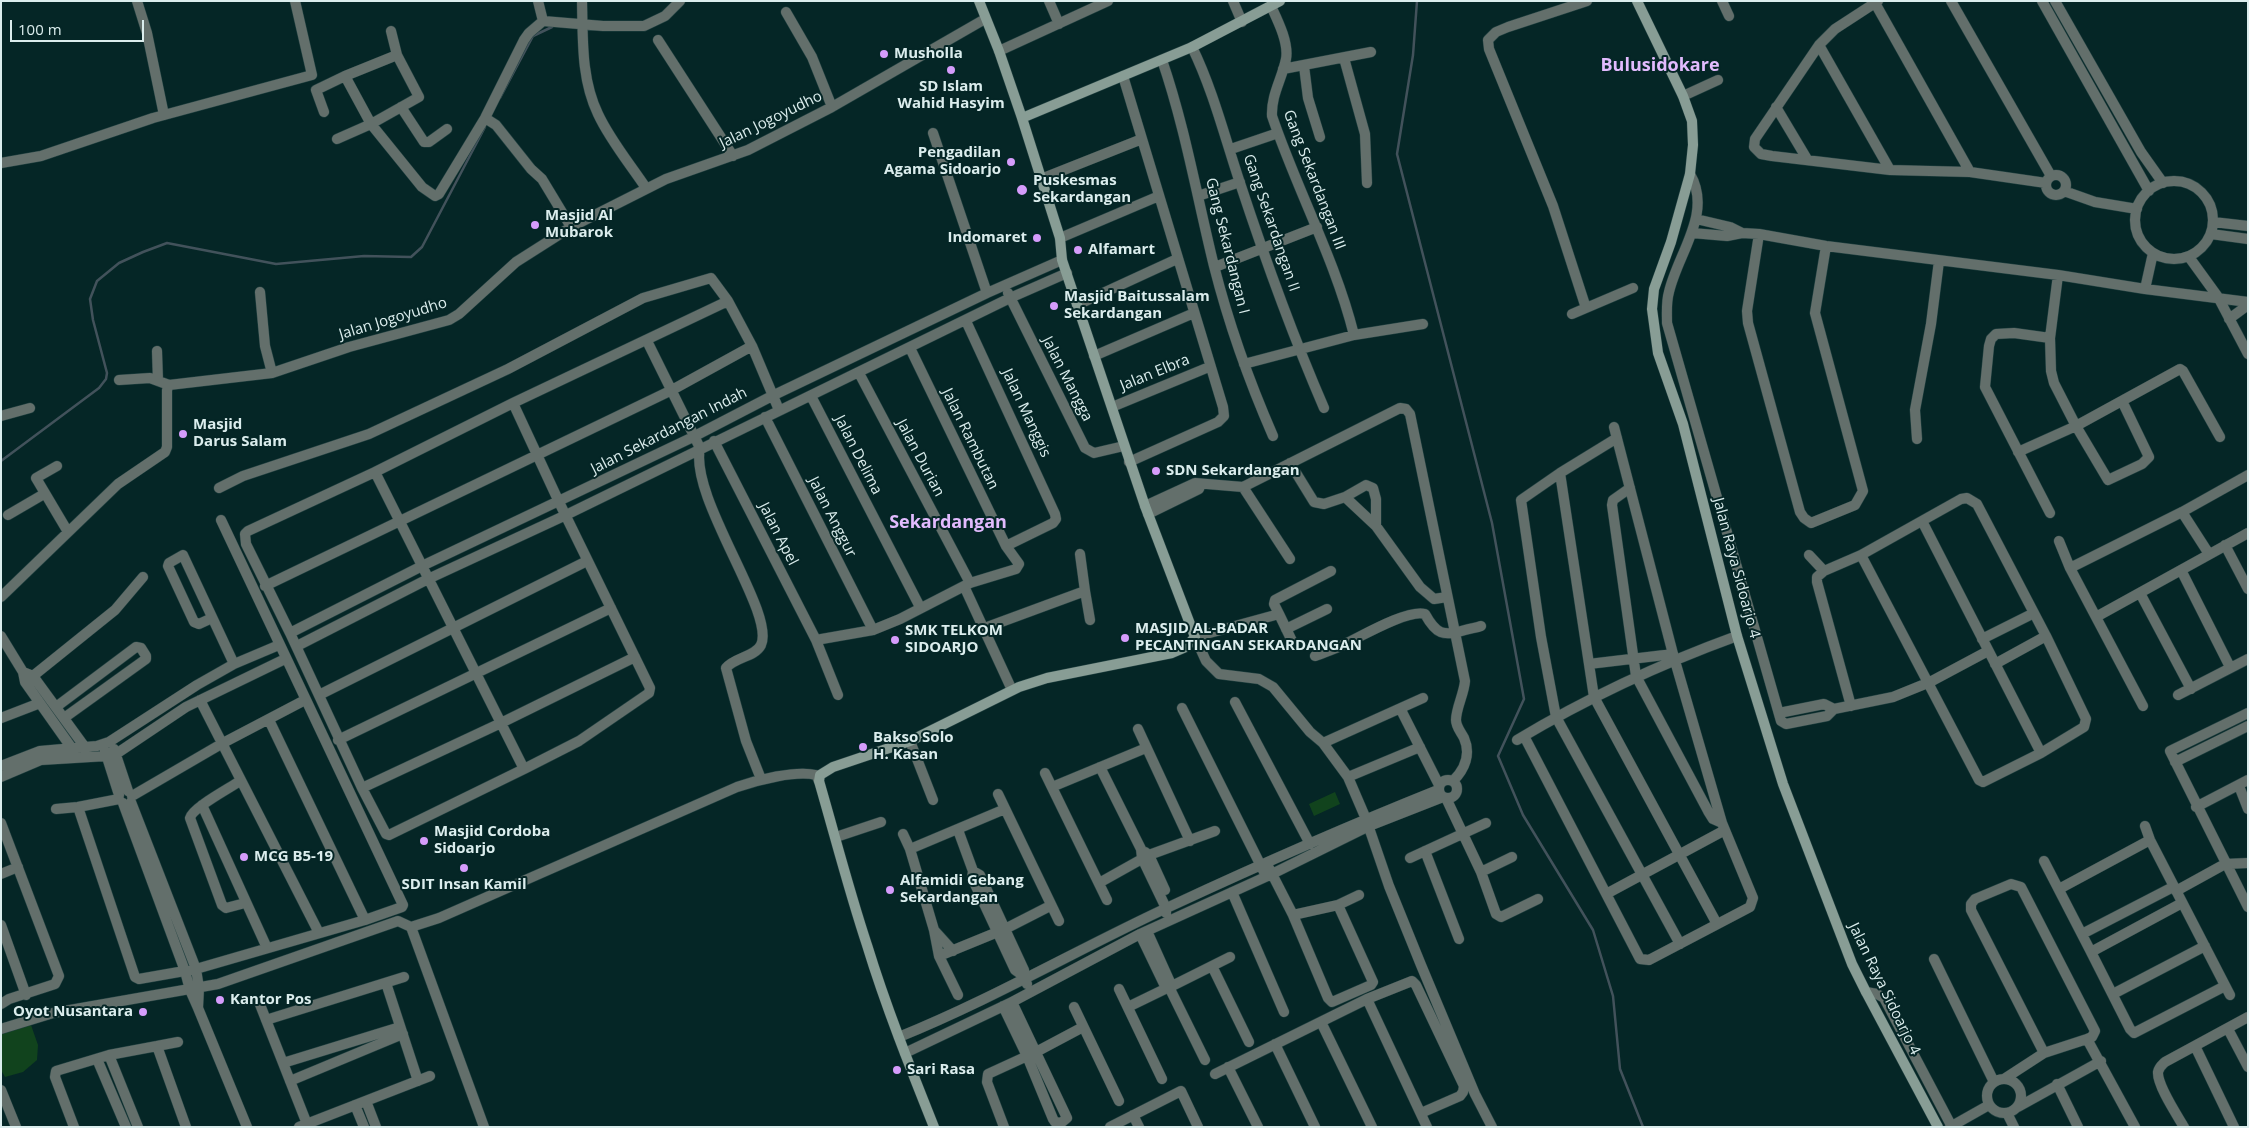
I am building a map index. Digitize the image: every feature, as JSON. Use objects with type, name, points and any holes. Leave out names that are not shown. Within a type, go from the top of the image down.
[{"type":"street","points":[[137,1],[149,41],[164,115]]},
{"type":"street","points":[[295,1],[312,75],[324,112]]},
{"type":"street","points":[[538,1],[543,21]]},
{"type":"street","points":[[582,1],[585,70],[591,96],[598,115],[646,188]]},
{"type":"street","points":[[345,76],[371,124],[422,187],[435,196],[439,194],[486,118],[528,32],[543,21],[583,29],[603,26],[644,26],[665,16],[680,1]]},
{"type":"street","points":[[979,1],[999,51],[1022,118],[1060,238],[1062,260],[1124,446],[1146,510],[1195,637],[1206,661],[1219,674],[1259,679],[1273,687],[1310,732],[1323,742],[1348,776],[1389,886],[1475,1094],[1492,1127]]},
{"type":"street","points":[[1049,1],[1059,24]]},
{"type":"street","points":[[999,51],[1108,1]]},
{"type":"street","points":[[1233,1],[1242,22]]},
{"type":"street","points":[[1586,308],[1553,206],[1488,49],[1488,40],[1496,32],[1588,1]]},
{"type":"street","name":"Jalan Raya Sidoarjo 4","points":[[1638,1],[1683,96],[1692,121],[1693,145],[1690,174],[1671,242],[1654,288],[1652,309],[1658,353],[1683,424],[1737,636],[1783,784],[1843,942],[1866,992],[1938,1127]]},
{"type":"street","points":[[1722,1],[1729,16]]},
{"type":"street","points":[[1952,1],[2049,179],[2046,187],[2052,194],[2060,194],[2066,187],[2060,176],[2049,179],[1970,172],[1890,170],[1761,154],[1754,147],[1755,139],[1819,44],[1835,29],[1877,2],[1970,172]]},
{"type":"street","points":[[2042,1],[2149,191]]},
{"type":"street","points":[[2055,1],[2141,152],[2163,183]]},
{"type":"street","points":[[1022,118],[1192,47],[1277,3]]},
{"type":"street","name":"Gang Sekardangan III","points":[[1277,3],[1286,49],[1283,70],[1272,106],[1272,116],[1317,227],[1342,295],[1354,335]]},
{"type":"street","points":[[786,12],[812,57],[832,107]]},
{"type":"street","name":"Jalan Jogoyudho","points":[[169,385],[272,373],[349,347],[449,320],[459,314],[516,262],[571,227],[646,188],[666,179],[733,156],[832,107],[985,19]]},
{"type":"street","points":[[337,139],[371,124],[401,106],[418,99],[419,95],[397,55],[391,31]]},
{"type":"street","points":[[658,40],[733,156]]},
{"type":"street","points":[[1819,44],[1890,170]]},
{"type":"street","name":"Gang Sekardangan II","points":[[1192,47],[1231,149],[1263,250],[1299,350],[1324,408]]},
{"type":"street","points":[[1283,70],[1371,52]]},
{"type":"street","points":[[316,90],[397,55]]},
{"type":"street","points":[[1344,58],[1365,134],[1366,183]]},
{"type":"street","name":"Gang Sekardangan I","points":[[1162,60],[1183,130],[1215,267],[1244,364],[1273,436]]},
{"type":"street","points":[[1304,66],[1308,98],[1320,137]]},
{"type":"street","points":[[1,164],[59,150],[164,115],[312,75]]},
{"type":"street","points":[[1122,76],[1224,416],[1218,422],[1130,462]]},
{"type":"street","points":[[1683,96],[1718,80]]},
{"type":"street","points":[[401,106],[424,142],[429,142],[447,129]]},
{"type":"street","points":[[1776,107],[1807,159]]},
{"type":"street","points":[[486,118],[496,125],[531,170],[542,179],[571,227]]},
{"type":"street","points":[[933,133],[987,293]]},
{"type":"street","points":[[1231,149],[1278,134]]},
{"type":"street","points":[[1041,179],[1142,138]]},
{"type":"street","points":[[1690,174],[1696,184],[1699,195],[1696,219],[1669,291],[1666,323],[1781,722],[1786,724],[1826,716],[1834,709],[1893,697],[1930,682],[1988,651]]},
{"type":"street","points":[[1198,196],[1240,182]]},
{"type":"street","points":[[2178,182],[2192,185],[2204,194],[2211,207],[2214,222],[2211,234],[2202,248],[2189,257],[2170,259],[2153,253],[2141,241],[2136,225],[2137,209],[2149,191],[2163,183],[2178,182]]},
{"type":"street","points":[[2064,191],[2095,202],[2137,209]]},
{"type":"street","points":[[1060,238],[1159,196]]},
{"type":"street","points":[[1696,219],[1730,227],[1742,233]]},
{"type":"street","points":[[2214,222],[2248,226]]},
{"type":"street","points":[[1215,267],[1263,250],[1317,227]]},
{"type":"street","points":[[1692,233],[1727,236],[1742,233],[1759,234],[1826,246],[2058,275],[2145,290],[2218,297],[2248,303]]},
{"type":"street","points":[[1759,234],[1747,311],[1748,324],[1800,512],[1811,523],[1855,505],[1863,491],[1815,313],[1826,246]]},
{"type":"street","points":[[2211,234],[2248,239]]},
{"type":"street","points":[[2145,290],[2153,253]]},
{"type":"street","points":[[2189,257],[2218,297],[2248,354]]},
{"type":"street","points":[[1077,305],[1177,259]]},
{"type":"street","name":"Jalan Sekardangan Indah","points":[[290,633],[422,566],[695,436],[772,396],[987,293],[1062,260]]},
{"type":"street","points":[[1917,440],[1914,422],[1915,410],[1931,324],[1939,260]]},
{"type":"street","name":"Jalan Sekardangan Indah","points":[[296,646],[428,579],[566,515],[1010,298],[1067,273]]},
{"type":"street","points":[[2058,275],[2050,338],[2051,371],[2054,383],[2076,426],[2108,480],[2142,464],[2149,456],[2122,401]]},
{"type":"street","points":[[219,488],[243,476],[369,434],[508,369],[643,298],[711,278],[728,301],[752,346],[779,410]]},
{"type":"street","name":"Jalan Mangga","points":[[1004,286],[1085,448],[1094,453],[1124,446]]},
{"type":"street","points":[[1572,314],[1633,288]]},
{"type":"street","points":[[260,292],[265,346],[272,373]]},
{"type":"street","points":[[513,403],[587,561],[612,608],[650,688],[649,694],[578,741],[388,835],[338,740],[290,633],[265,586],[246,544],[245,534],[513,403],[728,301]]},
{"type":"street","points":[[2229,319],[2248,303]]},
{"type":"street","points":[[1094,356],[1194,313]]},
{"type":"street","name":"Jalan Manggis","points":[[966,320],[1056,519],[1053,523],[1006,546]]},
{"type":"street","points":[[1244,364],[1354,335],[1423,324]]},
{"type":"street","points":[[2050,338],[2014,333],[1996,334],[1991,340],[1985,387],[2050,512]]},
{"type":"street","points":[[891,340],[898,353]]},
{"type":"street","points":[[647,341],[700,448],[699,470],[706,490],[725,538],[756,605],[762,636],[761,644],[757,650],[733,662],[726,668],[746,742],[761,779]]},
{"type":"street","points":[[265,586],[537,453],[672,390],[752,346]]},
{"type":"street","name":"Jalan Rambutan","points":[[910,348],[1006,546],[1019,564],[1018,568],[967,584]]},
{"type":"street","points":[[157,351],[158,381]]},
{"type":"street","name":"Jalan Elbra","points":[[1112,407],[1209,367]]},
{"type":"street","points":[[2018,452],[2076,426],[2180,369],[2183,371],[2220,437]]},
{"type":"street","name":"Jalan Durian","points":[[859,373],[967,584],[982,629],[1012,690]]},
{"type":"street","points":[[1,597],[118,484],[164,452],[168,447],[167,390],[169,385],[138,377],[119,380]]},
{"type":"street","name":"Jalan Delima","points":[[811,396],[920,607]]},
{"type":"street","points":[[1,416],[30,408]]},
{"type":"street","points":[[1146,510],[1195,483],[1243,488],[1400,408],[1406,409],[1410,414],[1465,681],[1464,693],[1456,720],[1467,750],[1463,770],[1454,781]]},
{"type":"street","name":"Jalan Anggur","points":[[764,417],[873,630]]},
{"type":"street","points":[[1614,427],[1674,657],[1724,827],[1753,898],[1750,907],[1649,960],[1640,959],[1608,893],[1520,738],[1594,697],[1674,657],[1737,636]]},
{"type":"street","points":[[1617,438],[1560,473],[1521,500],[1541,637],[1556,717],[1680,944]]},
{"type":"street","name":"Jalan Apel","points":[[714,441],[816,640],[838,695]]},
{"type":"street","points":[[1290,463],[1314,502],[1324,504],[1366,485],[1373,488],[1376,499],[1376,526]]},
{"type":"street","points":[[56,466],[36,478],[68,532]]},
{"type":"street","points":[[375,472],[524,769]]},
{"type":"street","points":[[1560,473],[1594,697],[1717,924]]},
{"type":"street","points":[[2070,568],[2182,512],[2248,475]]},
{"type":"street","points":[[1243,488],[1290,559]]},
{"type":"street","points":[[1630,488],[1614,500],[1612,505],[1636,676],[1708,811],[1713,819],[1724,827]]},
{"type":"street","points":[[8,515],[44,494]]},
{"type":"street","points":[[1345,496],[1376,526],[1420,587],[1429,594],[1432,591],[1446,592]]},
{"type":"street","points":[[1851,706],[1817,577],[1824,571],[1861,555],[1961,499],[1971,499],[1977,504],[2034,613],[2086,719],[2084,727],[2041,753],[1989,780],[1983,782],[1979,780],[1930,682],[1861,555]]},
{"type":"street","points":[[2182,512],[2209,554]]},
{"type":"street","points":[[78,807],[135,977],[139,979],[196,969],[365,920],[400,909],[403,905],[304,700],[221,520]]},
{"type":"street","points":[[1922,521],[2041,753]]},
{"type":"street","points":[[2096,617],[2248,533]]},
{"type":"street","points":[[2059,542],[2070,568],[2143,706]]},
{"type":"street","points":[[2225,545],[2248,588]]},
{"type":"street","points":[[1080,554],[1090,620]]},
{"type":"street","points":[[212,618],[199,624],[194,622],[168,566],[168,562],[183,555],[234,664]]},
{"type":"street","points":[[1809,555],[1824,571]]},
{"type":"street","points":[[319,695],[587,561]]},
{"type":"street","points":[[2181,570],[2230,667]]},
{"type":"street","points":[[1292,641],[1274,604],[1275,600],[1331,571]]},
{"type":"street","points":[[27,676],[114,610],[143,578]]},
{"type":"street","points":[[816,640],[873,630],[900,619],[967,584]]},
{"type":"street","points":[[982,629],[1085,591]]},
{"type":"street","points":[[2140,593],[2191,689]]},
{"type":"street","points":[[338,740],[612,608]]},
{"type":"street","points":[[1286,629],[1327,609]]},
{"type":"street","points":[[1315,656],[1343,646],[1393,620],[1420,613],[1425,614],[1434,628],[1440,633],[1456,633],[1481,626]]},
{"type":"street","points":[[1982,639],[2034,613]]},
{"type":"street","points":[[819,781],[821,773],[828,769],[910,741],[1012,690],[1047,678],[1177,652],[1186,648],[1195,637],[1279,614]]},
{"type":"street","points":[[1,636],[27,676],[40,703],[71,747]]},
{"type":"street","points":[[1995,664],[2046,636]]},
{"type":"street","points":[[1,766],[40,751],[107,743],[197,685],[234,664],[279,645]]},
{"type":"street","points":[[56,707],[136,647],[141,648],[146,659],[64,718]]},
{"type":"street","points":[[362,788],[501,724],[635,657]]},
{"type":"street","points":[[1589,664],[1633,658],[1674,657]]},
{"type":"street","points":[[2178,695],[2248,658]]},
{"type":"street","points":[[1,777],[41,760],[111,755],[186,707],[285,659]]},
{"type":"street","points":[[27,676],[56,707],[86,747],[89,757]]},
{"type":"street","points":[[1753,683],[1769,680]]},
{"type":"street","points":[[1323,742],[1401,710],[1423,698]]},
{"type":"street","points":[[200,700],[318,934]]},
{"type":"street","points":[[56,808],[78,807],[125,798],[304,700]]},
{"type":"street","points":[[1235,702],[1310,844]]},
{"type":"street","points":[[1,718],[40,703]]},
{"type":"street","points":[[1182,708],[1269,875],[1293,915],[1328,998],[1332,1002],[1371,985],[1373,982],[1338,905]]},
{"type":"street","points":[[1401,710],[1481,872],[1498,916],[1538,899]]},
{"type":"street","points":[[2248,713],[2170,751],[2196,807],[2248,907]]},
{"type":"street","points":[[269,720],[365,920]]},
{"type":"street","points":[[2175,762],[2248,726]]},
{"type":"street","points":[[1138,730],[1190,841]]},
{"type":"street","points":[[910,741],[933,800]]},
{"type":"street","points":[[107,743],[185,971],[195,989]]},
{"type":"street","points":[[1052,787],[1146,748]]},
{"type":"street","points":[[1348,776],[1420,748]]},
{"type":"street","points":[[1100,766],[1169,907],[1170,920]]},
{"type":"street","points":[[1045,773],[1106,900]]},
{"type":"street","points":[[1,1029],[53,1013],[195,989],[234,979],[398,921],[411,927],[439,918],[723,792],[761,779],[811,774],[816,775],[819,781],[836,837],[839,856],[898,1037],[934,1127]]},
{"type":"street","points":[[1442,792],[1446,779],[1454,781]]},
{"type":"street","points":[[240,781],[202,805],[191,814],[190,818],[222,905],[226,908],[245,903]]},
{"type":"street","points":[[1442,792],[1450,798],[1456,792],[1454,781]]},
{"type":"street","points":[[2196,807],[2243,783],[2248,809]]},
{"type":"street","points":[[898,1037],[1013,986],[1024,977],[1169,907],[1310,844],[1442,792]]},
{"type":"street","points":[[998,794],[1058,921]]},
{"type":"street","points":[[125,798],[196,969],[195,989],[198,1008],[247,1127]]},
{"type":"street","points":[[202,805],[267,948]]},
{"type":"street","points":[[910,849],[1005,809]]},
{"type":"street","points":[[836,837],[881,822]]},
{"type":"street","points":[[905,1053],[1032,992],[1143,932],[1269,875],[1367,823]]},
{"type":"street","points":[[1410,858],[1486,823]]},
{"type":"street","points":[[1,1004],[55,984],[59,976],[2,826]]},
{"type":"street","points":[[2044,861],[2130,1029],[2134,1033],[2227,991],[2174,889],[2145,826]]},
{"type":"street","points":[[1608,893],[1644,875],[1724,827]]},
{"type":"street","points":[[958,830],[973,871],[980,875],[991,911],[1010,948],[1016,970],[1024,977],[1032,992]]},
{"type":"street","points":[[1099,884],[1144,854],[1190,841],[1215,831]]},
{"type":"street","points":[[903,834],[910,849],[934,930],[939,956],[958,995]]},
{"type":"street","points":[[2059,889],[2150,840]]},
{"type":"street","points":[[1425,850],[1459,939]]},
{"type":"street","points":[[1481,872],[1512,858]]},
{"type":"street","points":[[2082,934],[2225,864],[2248,863]]},
{"type":"street","points":[[1,874],[18,867]]},
{"type":"street","points":[[2044,1053],[1971,910],[1970,904],[1975,900],[2011,884],[2021,887],[2094,1026],[2094,1034],[2087,1040],[2044,1053],[1999,1080],[1987,1092],[1989,1105],[1999,1113],[2007,1113],[2101,1061]]},
{"type":"street","points":[[1232,892],[1284,1012]]},
{"type":"street","points":[[1293,915],[1338,905],[1359,895]]},
{"type":"street","points":[[2091,952],[2182,903]]},
{"type":"street","points":[[939,956],[1001,931],[1050,906]]},
{"type":"street","points":[[1,925],[26,995]]},
{"type":"street","points":[[411,927],[484,1127]]},
{"type":"street","points":[[934,930],[953,951]]},
{"type":"street","points":[[1143,932],[1205,1060]]},
{"type":"street","points":[[2113,994],[2205,946]]},
{"type":"street","points":[[1128,1007],[1230,957]]},
{"type":"street","points":[[1934,959],[1999,1080]]},
{"type":"street","points":[[1212,966],[1249,1042]]},
{"type":"street","points":[[266,1020],[404,977]]},
{"type":"street","points":[[1215,1074],[1367,999],[1412,981],[1464,1086],[1460,1096],[1421,1112]]},
{"type":"street","points":[[386,983],[418,1081]]},
{"type":"street","points":[[1013,986],[1012,1002],[1032,1054],[1053,1119],[1061,1124],[1066,1118],[1032,1054]]},
{"type":"street","points":[[1119,989],[1162,1079]]},
{"type":"street","points":[[1866,992],[1877,994],[1884,998],[1951,1126],[1989,1105]]},
{"type":"street","points":[[1367,999],[1427,1127]]},
{"type":"street","points":[[259,1002],[290,1081],[303,1125],[430,1076]]},
{"type":"street","points":[[1074,1007],[1119,1100]]},
{"type":"street","points":[[2184,1127],[2162,1086],[2158,1071],[2165,1062],[2248,1018]]},
{"type":"street","points":[[937,1021],[943,1034]]},
{"type":"street","points":[[1321,1022],[1372,1127]]},
{"type":"street","points":[[1004,1127],[986,1078],[988,1074],[1032,1054],[1083,1027]]},
{"type":"street","points":[[2228,1029],[2248,1067]]},
{"type":"street","points":[[283,1063],[402,1030]]},
{"type":"street","points":[[290,1081],[402,1030]]},
{"type":"street","points":[[2087,1040],[2101,1061],[2135,1127]]},
{"type":"street","points":[[74,1127],[54,1074],[56,1071],[109,1055],[178,1042]]},
{"type":"street","points":[[1275,1044],[1315,1127]]},
{"type":"street","points":[[157,1046],[186,1127]]},
{"type":"street","points":[[2195,1046],[2234,1127]]},
{"type":"street","points":[[109,1055],[138,1127]]},
{"type":"street","points":[[97,1059],[126,1127]]},
{"type":"street","points":[[1228,1067],[1258,1127]]},
{"type":"street","points":[[1999,1080],[2013,1081],[2020,1088],[2022,1098],[2018,1107]]},
{"type":"street","points":[[2057,1084],[2078,1127]]},
{"type":"street","points":[[1,1090],[16,1127]]},
{"type":"street","points":[[1110,1127],[1181,1091],[1198,1127]]},
{"type":"street","points":[[366,1101],[376,1127]]},
{"type":"street","points":[[355,1106],[364,1127]]},
{"type":"street","points":[[2007,1113],[2014,1127]]},
{"type":"street","points":[[1133,1115],[1139,1127]]},
{"type":"green space","points":[[1335,792],[1340,804],[1314,816],[1309,804]]},
{"type":"green space","points":[[31,1025],[38,1045],[37,1060],[23,1072],[5,1077],[1,1070],[1,1034]]},
{"type":"waterway","points":[[1417,1],[1413,55],[1397,154],[1492,523],[1524,699],[1498,756],[1523,815],[1593,930],[1613,996],[1620,1069],[1643,1127]]},
{"type":"waterway","points":[[500,98],[533,36],[552,27]]},
{"type":"waterway","points":[[1,461],[99,388],[106,379],[107,373],[93,320],[90,299],[97,281],[119,263],[167,243],[276,264],[364,256],[411,257],[422,247],[485,127]]},
{"type":"place","name":"Musholla","points":[[884,54]]},
{"type":"place","name":"SD Islam Wahid Hasyim","points":[[951,70]]},
{"type":"place","name":"Pengadilan Agama Sidoarjo","points":[[1011,162]]},
{"type":"place","name":"Puskesmas Sekardangan","points":[[1022,190]]},
{"type":"place","name":"Masjid Al Mubarok","points":[[535,225]]},
{"type":"place","name":"Indomaret","points":[[1037,238]]},
{"type":"place","name":"Alfamart","points":[[1078,250]]},
{"type":"place","name":"Masjid Baitussalam Sekardangan","points":[[1054,306]]},
{"type":"place","name":"Masjid Darus Salam","points":[[183,434]]},
{"type":"place","name":"SDN Sekardangan","points":[[1156,471]]},
{"type":"place","name":"MASJID AL-BADAR PECANTINGAN SEKARDANGAN","points":[[1125,638]]},
{"type":"place","name":"SMK TELKOM SIDOARJO","points":[[895,640]]},
{"type":"place","name":"Bakso Solo H. Kasan","points":[[863,747]]},
{"type":"place","name":"Masjid Cordoba Sidoarjo","points":[[424,841]]},
{"type":"place","name":"MCG B5-19","points":[[244,857]]},
{"type":"place","name":"SDIT Insan Kamil","points":[[464,868]]},
{"type":"place","name":"Alfamidi Gebang Sekardangan","points":[[890,890]]},
{"type":"place","name":"Kantor Pos","points":[[220,1000]]},
{"type":"place","name":"Oyot Nusantara","points":[[143,1012]]},
{"type":"place","name":"Sari Rasa","points":[[897,1070]]},
{"type":"district","name":"Bulusidokare","points":[[1660,66]]},
{"type":"district","name":"Sekardangan","points":[[948,523]]}]
